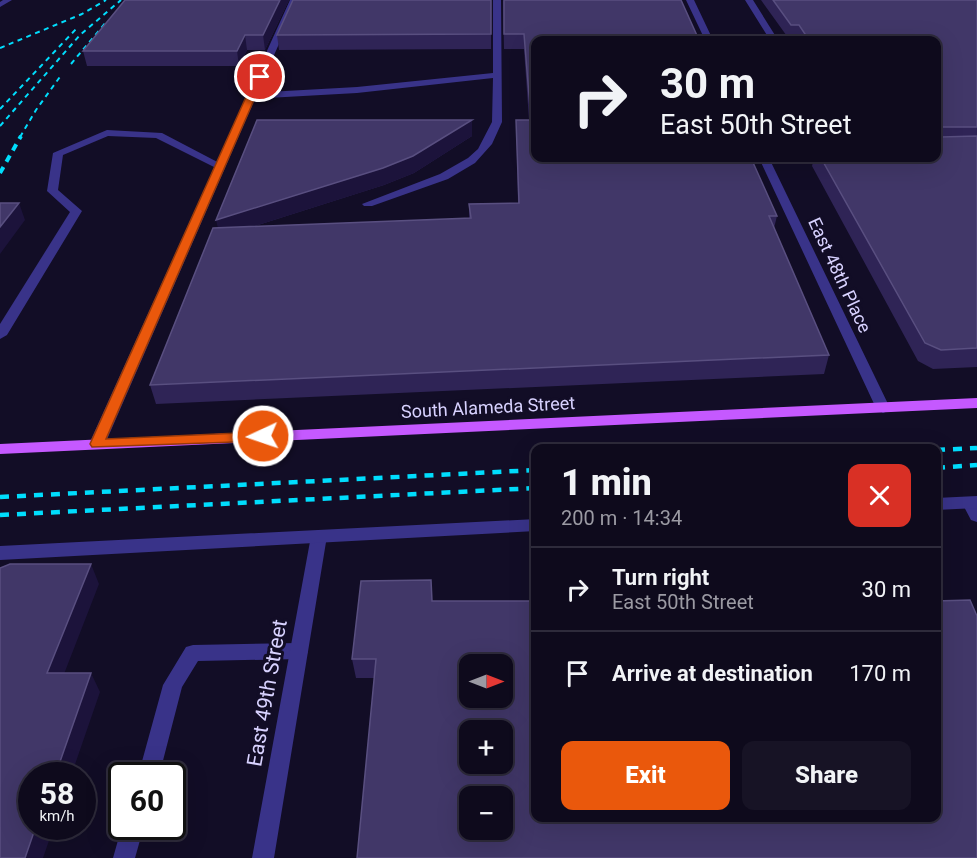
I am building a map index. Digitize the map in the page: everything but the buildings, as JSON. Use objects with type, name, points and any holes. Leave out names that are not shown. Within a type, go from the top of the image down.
[{"type":"main road","name":"South Alameda Street","points":[[0,449],[977,403]]},
{"type":"street","points":[[0,5],[8,0]]},
{"type":"street","points":[[97,444],[294,0]]},
{"type":"street","points":[[368,204],[438,178],[480,152],[491,139],[497,122],[495,75],[497,0]]},
{"type":"street","points":[[690,0],[707,36]]},
{"type":"street","points":[[749,0],[772,36]]},
{"type":"street","points":[[251,96],[357,90],[495,75]]},
{"type":"street","points":[[0,335],[76,211],[52,191],[57,153],[107,133],[158,135],[220,166]]},
{"type":"street","name":"East 48th Place","points":[[766,162],[883,408]]},
{"type":"street","points":[[941,504],[975,507]]},
{"type":"street","points":[[0,553],[531,525]]},
{"type":"street","name":"East 49th Street","points":[[263,858],[319,536]]},
{"type":"street","points":[[152,762],[173,686],[193,653],[299,651]]},
{"type":"street","points":[[124,858],[129,840]]},
{"type":"railway","points":[[0,48],[82,14],[106,0]]},
{"type":"railway","points":[[0,126],[80,35],[121,0]]},
{"type":"railway","points":[[71,64],[107,21]]},
{"type":"railway","points":[[0,109],[78,27]]},
{"type":"railway","points":[[20,137],[62,74]]},
{"type":"railway","points":[[0,173],[21,136]]},
{"type":"railway","points":[[941,450],[977,448]]},
{"type":"railway","points":[[941,468],[977,465]]},
{"type":"railway","points":[[0,497],[531,470]]},
{"type":"railway","points":[[0,515],[531,488]]},
{"type":"route","points":[[260,77],[97,444],[263,436]]}]
